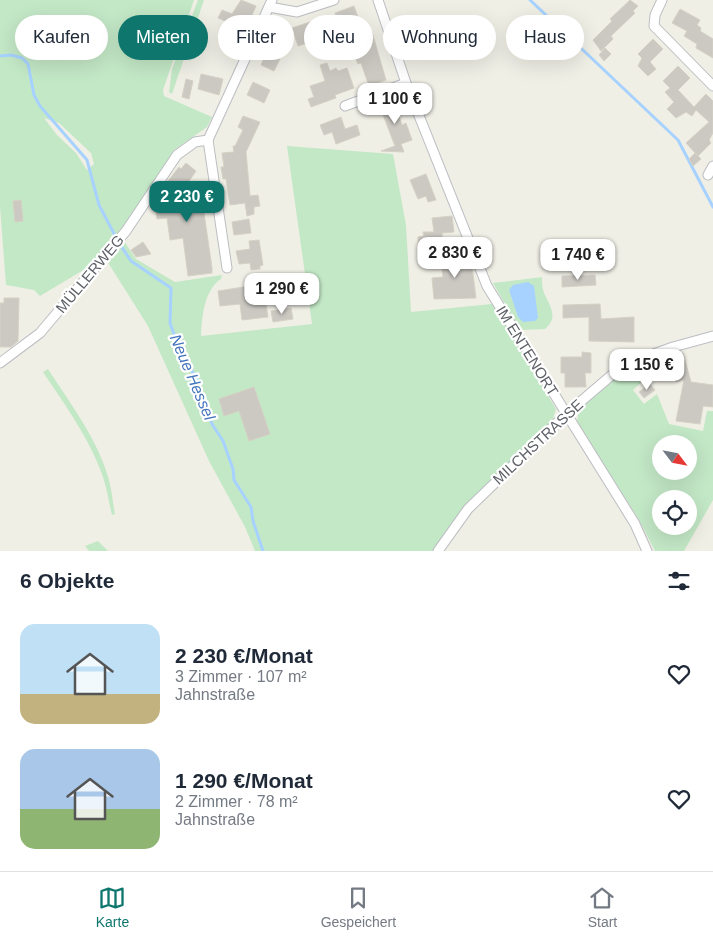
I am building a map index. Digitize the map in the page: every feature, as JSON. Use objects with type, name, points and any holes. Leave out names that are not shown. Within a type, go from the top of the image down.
[{"type":"street","points":[[227,268],[208,140],[271,3],[297,12],[334,0]]},
{"type":"street","name":"IM ENTENORT","points":[[378,0],[406,83],[488,286],[635,524],[647,551]]},
{"type":"street","points":[[662,0],[655,15],[654,26],[713,86]]},
{"type":"street","points":[[345,106],[406,83]]},
{"type":"street","name":"MÜLLERWEG","points":[[0,363],[40,332],[122,235],[177,155],[195,142],[208,140]]},
{"type":"street","points":[[708,175],[713,166]]},
{"type":"street","name":"MILCHSTRASSE","points":[[438,551],[468,509],[566,414],[612,374],[629,363],[673,347],[713,336]]},
{"type":"green space","points":[[0,0],[194,0],[189,15],[118,15],[118,60],[173,60],[163,90],[164,96],[212,117],[207,127],[174,150],[124,228],[90,266],[40,296],[34,290],[6,285],[0,207]],"holes":[[[44,118],[59,123],[91,153],[94,164],[87,170],[76,153],[57,135]]]},
{"type":"green space","points":[[198,0],[204,0],[199,15],[192,15]]},
{"type":"green space","points":[[175,60],[184,60],[172,94],[169,92],[172,69]]},
{"type":"green space","points":[[287,146],[393,154],[406,225],[411,312],[492,304],[556,409],[552,422],[463,508],[433,551],[255,551],[245,527],[209,461],[148,326],[107,261],[108,255],[124,241],[136,259],[175,282],[222,275],[207,297],[203,313],[201,336],[312,324]]},
{"type":"green space","points":[[542,277],[543,291],[551,307],[552,320],[545,329],[520,330],[493,283]]},
{"type":"green space","points":[[635,366],[648,376],[633,390],[644,404],[657,394],[669,424],[703,431],[707,411],[713,411],[713,500],[697,528],[697,490],[652,490],[652,535],[693,535],[684,551],[655,551],[639,520],[577,422],[579,409],[620,374]]},
{"type":"green space","points":[[48,369],[84,424],[100,454],[110,484],[115,514],[112,515],[98,463],[76,423],[43,372]]},
{"type":"green space","points":[[98,541],[108,551],[89,551],[85,546]]},
{"type":"water","points":[[528,282],[534,286],[538,318],[535,321],[523,322],[518,317],[509,290],[513,285]]},
{"type":"building","points":[[241,0],[256,6],[252,15],[220,15],[222,10],[232,14]]},
{"type":"building","points":[[630,0],[638,6],[633,11],[635,13],[611,36],[613,39],[601,51],[593,40],[612,21],[610,19]]},
{"type":"building","points":[[354,6],[357,15],[336,15],[335,13]]},
{"type":"building","points":[[680,9],[700,20],[697,25],[701,28],[700,31],[713,39],[713,58],[696,48],[697,44],[684,36],[687,31],[672,23]]},
{"type":"building","points":[[304,24],[304,44],[298,46],[294,27]]},
{"type":"building","points":[[373,35],[386,80],[369,86],[361,63],[358,64],[356,60],[373,60]]},
{"type":"building","points":[[653,39],[663,49],[650,62],[656,69],[648,76],[638,66],[642,58],[638,54]]},
{"type":"building","points":[[605,48],[611,54],[604,61],[599,55]]},
{"type":"building","points":[[263,60],[280,60],[274,71],[261,65]]},
{"type":"building","points":[[327,63],[330,71],[336,68],[338,71],[347,68],[354,88],[335,95],[336,98],[311,107],[308,99],[314,97],[310,86],[325,81],[320,65]]},
{"type":"building","points":[[678,66],[690,78],[678,90],[694,107],[706,94],[713,101],[713,133],[709,140],[711,143],[698,156],[686,143],[709,122],[696,110],[692,116],[686,112],[676,118],[667,109],[674,102],[665,92],[670,88],[663,81]]},
{"type":"building","points":[[201,74],[223,79],[219,95],[198,89]]},
{"type":"building","points":[[186,79],[193,81],[189,99],[182,97]]},
{"type":"building","points":[[253,82],[270,90],[264,103],[247,95]]},
{"type":"building","points":[[392,97],[402,125],[406,123],[412,140],[401,144],[404,152],[381,151],[395,146],[378,102]]},
{"type":"building","points":[[243,116],[260,122],[246,152],[250,196],[258,195],[260,206],[254,207],[254,214],[247,216],[245,203],[230,205],[226,179],[223,179],[221,167],[224,167],[222,153],[234,152],[233,146],[235,146],[243,130],[238,127]]},
{"type":"building","points":[[341,117],[345,129],[357,125],[360,135],[336,144],[332,132],[324,135],[320,125]]},
{"type":"building","points":[[695,153],[701,159],[693,166],[689,159]]},
{"type":"building","points":[[186,163],[196,171],[174,203],[202,199],[212,273],[188,276],[183,238],[170,240],[167,218],[157,219],[156,212],[160,211],[159,205],[168,203],[168,181],[179,167],[181,169]]},
{"type":"building","points":[[426,174],[436,200],[428,202],[426,196],[418,199],[410,180]]},
{"type":"building","points":[[21,200],[23,221],[15,222],[13,201]]},
{"type":"building","points":[[452,216],[454,232],[442,233],[443,254],[419,255],[418,237],[424,236],[423,232],[434,232],[432,218]]},
{"type":"building","points":[[249,219],[251,233],[234,235],[232,222]]},
{"type":"building","points":[[259,240],[263,265],[260,266],[260,269],[251,270],[250,263],[239,264],[236,251],[250,249],[249,241]]},
{"type":"building","points":[[143,242],[151,254],[136,257],[131,250]]},
{"type":"building","points":[[468,254],[472,266],[476,298],[434,299],[432,278],[443,277],[441,257]]},
{"type":"building","points":[[595,275],[596,285],[562,287],[562,276]]},
{"type":"building","points":[[263,284],[268,317],[242,320],[240,304],[220,306],[218,291]]},
{"type":"building","points":[[4,298],[19,298],[18,341],[11,347],[0,347],[0,303],[4,303]]},
{"type":"building","points":[[600,304],[601,319],[634,317],[634,342],[589,341],[589,317],[563,318],[563,305]]},
{"type":"building","points":[[291,308],[293,319],[273,322],[271,311]]},
{"type":"building","points":[[582,352],[591,353],[591,373],[585,373],[586,387],[565,387],[565,373],[561,373],[561,357],[582,357]]},
{"type":"building","points":[[683,353],[691,382],[713,385],[713,407],[703,406],[700,424],[676,421],[684,380],[676,382],[669,357]]},
{"type":"building","points":[[650,384],[655,390],[644,398],[639,392]]},
{"type":"building","points":[[254,387],[270,434],[249,441],[239,411],[224,416],[219,399]]},
{"type":"waterway","points":[[530,0],[678,140],[713,207]]},
{"type":"waterway","name":"Neue Hessel","points":[[0,56],[11,55],[22,58],[28,64],[34,95],[40,106],[87,160],[99,205],[119,243],[131,261],[171,288],[170,323],[183,359],[191,369],[200,388],[212,424],[223,441],[233,469],[234,480],[251,507],[253,521],[263,551]]}]
